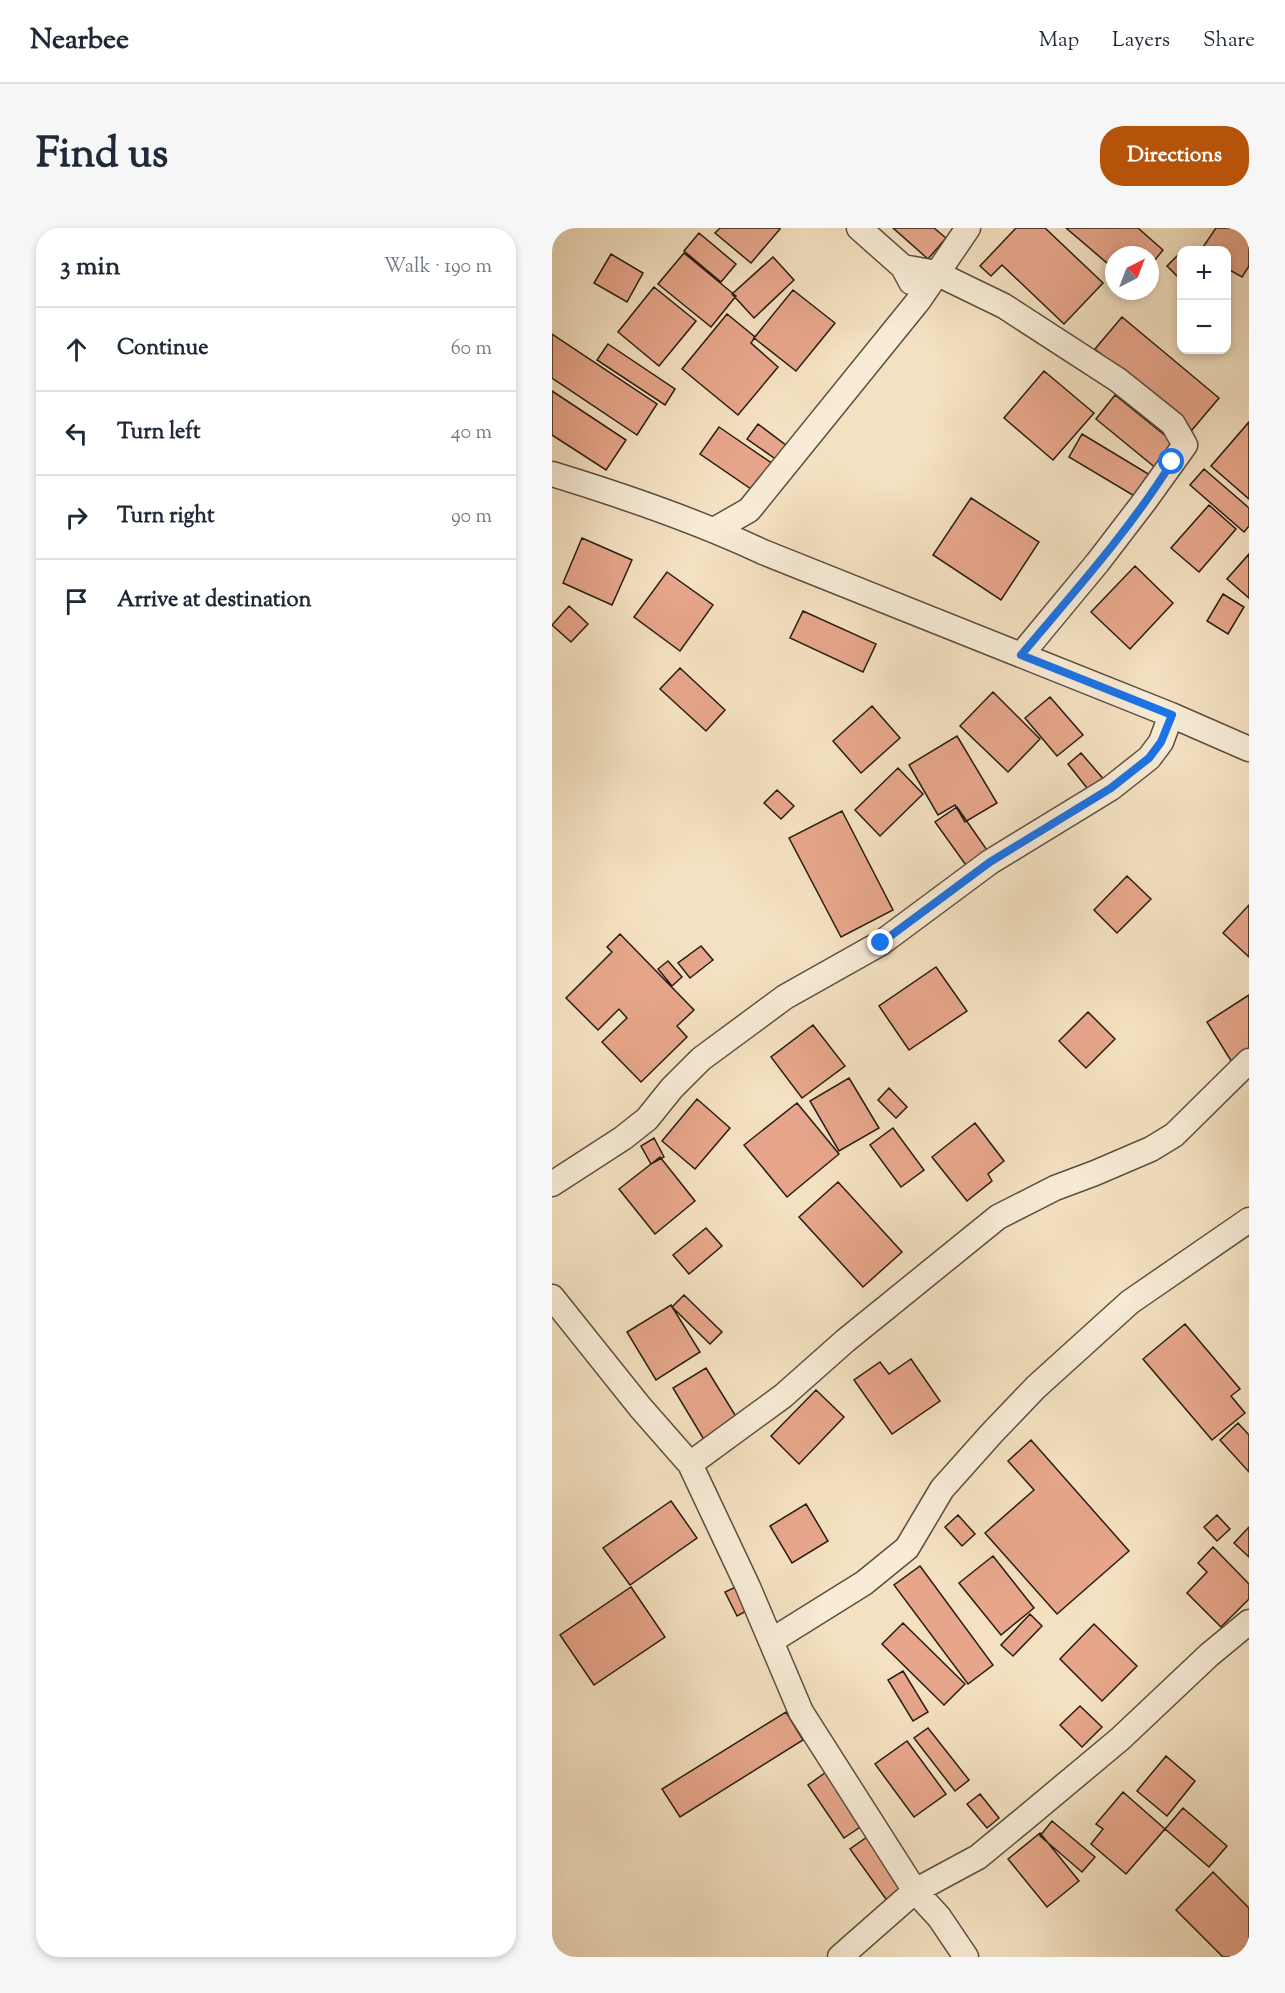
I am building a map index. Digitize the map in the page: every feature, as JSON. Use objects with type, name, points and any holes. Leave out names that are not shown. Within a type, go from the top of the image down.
[{"type":"street","points":[[859,228],[903,267],[919,300]]},
{"type":"street","points":[[714,530],[749,510],[919,300],[968,228]]},
{"type":"street","points":[[903,267],[936,273],[1004,306],[1118,380],[1173,424],[1185,445],[1098,562],[1021,655]]},
{"type":"street","points":[[552,474],[610,492],[714,530],[763,552],[1172,715],[1249,749]]},
{"type":"street","points":[[749,510],[763,552]]},
{"type":"street","points":[[552,1184],[623,1138],[647,1119],[672,1088],[701,1059],[785,997],[881,943],[990,862],[1111,788],[1149,758],[1161,742],[1172,715]]},
{"type":"street","points":[[690,1464],[783,1396],[845,1341],[998,1217],[1055,1188],[1151,1149],[1174,1135],[1249,1061]]},
{"type":"street","points":[[771,1641],[864,1583],[907,1548],[942,1488],[1036,1387],[1130,1302],[1249,1220]]},
{"type":"street","points":[[552,1297],[640,1407],[690,1464],[748,1587],[801,1712],[915,1891],[939,1917],[967,1956]]},
{"type":"street","points":[[840,1957],[915,1891],[987,1850],[1120,1739],[1209,1655],[1249,1622]]},
{"type":"building","points":[[720,228],[780,229],[751,263],[715,233]]},
{"type":"building","points":[[893,228],[934,228],[946,238],[928,259]]},
{"type":"building","points":[[1016,228],[1045,228],[1103,283],[1064,324],[1002,265],[991,276],[980,266]]},
{"type":"building","points":[[1066,228],[1138,228],[1158,246],[1105,246],[1105,261]]},
{"type":"building","points":[[1216,228],[1249,228],[1249,266],[1242,277],[1231,271],[1231,246],[1204,246]]},
{"type":"building","points":[[699,233],[736,264],[721,282],[684,251]]},
{"type":"building","points":[[684,253],[736,296],[711,327],[658,284]]},
{"type":"building","points":[[611,254],[643,273],[627,302],[594,283]]},
{"type":"building","points":[[1177,256],[1177,276],[1167,266]]},
{"type":"building","points":[[773,257],[794,280],[754,318],[732,294]]},
{"type":"building","points":[[654,287],[696,321],[659,366],[618,332]]},
{"type":"building","points":[[793,290],[835,323],[796,371],[754,338]]},
{"type":"building","points":[[727,314],[755,337],[751,343],[778,367],[738,415],[682,369]]},
{"type":"building","points":[[1122,317],[1219,398],[1192,430],[1095,349]]},
{"type":"building","points":[[552,334],[657,404],[637,435],[552,378]]},
{"type":"building","points":[[608,344],[675,389],[665,405],[597,360]]},
{"type":"building","points":[[1044,371],[1094,413],[1053,460],[1004,418]]},
{"type":"building","points":[[552,391],[626,440],[606,470],[552,435]]},
{"type":"building","points":[[1115,395],[1177,445],[1157,469],[1096,419]]},
{"type":"building","points":[[1249,422],[1249,499],[1211,466]]},
{"type":"building","points":[[758,424],[787,446],[777,460],[747,439]]},
{"type":"building","points":[[719,427],[773,464],[754,491],[700,454]]},
{"type":"building","points":[[1082,434],[1150,475],[1136,497],[1069,457]]},
{"type":"building","points":[[1204,469],[1249,508],[1249,526],[1244,532],[1190,485]]},
{"type":"building","points":[[971,498],[1039,542],[1001,600],[933,555]]},
{"type":"building","points":[[1209,505],[1236,529],[1199,572],[1171,548]]},
{"type":"building","points":[[582,538],[632,560],[612,605],[563,583]]},
{"type":"building","points":[[1249,554],[1249,598],[1227,579]]},
{"type":"building","points":[[1135,566],[1173,603],[1130,649],[1091,612]]},
{"type":"building","points":[[667,572],[713,605],[680,651],[634,617]]},
{"type":"building","points":[[1223,594],[1244,607],[1228,634],[1207,621]]},
{"type":"building","points":[[569,606],[588,624],[571,642],[552,625]]},
{"type":"building","points":[[803,611],[876,644],[863,672],[790,638]]},
{"type":"building","points":[[680,668],[725,710],[706,731],[660,689]]},
{"type":"building","points":[[993,692],[1040,739],[1008,772],[960,726]]},
{"type":"building","points":[[1050,697],[1083,735],[1057,756],[1025,718]]},
{"type":"building","points":[[872,706],[900,738],[861,773],[833,741]]},
{"type":"building","points":[[957,736],[997,803],[965,822],[955,805],[938,815],[909,765]]},
{"type":"building","points":[[1081,753],[1106,782],[1091,793],[1068,764]]},
{"type":"building","points":[[898,768],[923,794],[880,836],[855,810]]},
{"type":"building","points":[[777,790],[794,806],[781,819],[764,803]]},
{"type":"building","points":[[957,807],[989,853],[968,868],[935,822]]},
{"type":"building","points":[[842,811],[893,910],[841,937],[789,838]]},
{"type":"building","points":[[1127,876],[1151,899],[1117,933],[1094,910]]},
{"type":"building","points":[[1249,905],[1249,957],[1223,933]]},
{"type":"building","points":[[620,934],[694,1010],[677,1026],[687,1037],[641,1082],[602,1042],[627,1018],[619,1009],[598,1030],[566,998],[612,952],[607,947]]},
{"type":"building","points":[[701,946],[713,960],[690,978],[678,963]]},
{"type":"building","points":[[668,961],[682,977],[672,986],[658,969]]},
{"type":"building","points":[[936,967],[967,1011],[909,1050],[879,1006]]},
{"type":"building","points":[[1249,995],[1249,1054],[1233,1064],[1207,1022]]},
{"type":"building","points":[[1088,1012],[1115,1039],[1086,1068],[1059,1041]]},
{"type":"building","points":[[813,1025],[845,1066],[802,1098],[771,1057]]},
{"type":"building","points":[[849,1078],[879,1128],[839,1151],[810,1101]]},
{"type":"building","points":[[889,1088],[907,1107],[896,1118],[878,1100]]},
{"type":"building","points":[[697,1099],[730,1128],[695,1169],[662,1141]]},
{"type":"building","points":[[797,1103],[839,1154],[787,1197],[744,1145]]},
{"type":"building","points":[[975,1123],[1004,1161],[988,1174],[992,1181],[967,1201],[932,1157]]},
{"type":"building","points":[[893,1128],[924,1170],[901,1187],[870,1145]]},
{"type":"building","points":[[654,1138],[664,1157],[651,1164],[641,1146]]},
{"type":"building","points":[[660,1157],[695,1201],[655,1234],[619,1189]]},
{"type":"building","points":[[838,1182],[902,1252],[863,1287],[799,1217]]},
{"type":"building","points":[[706,1228],[722,1246],[689,1274],[673,1255]]},
{"type":"building","points":[[684,1295],[722,1332],[710,1344],[672,1307]]},
{"type":"building","points":[[671,1305],[700,1352],[656,1380],[627,1332]]},
{"type":"building","points":[[1185,1324],[1240,1389],[1231,1396],[1245,1413],[1212,1440],[1143,1359]]},
{"type":"building","points":[[911,1359],[940,1401],[892,1434],[854,1380],[880,1362],[889,1374]]},
{"type":"building","points":[[706,1368],[740,1423],[706,1443],[673,1388]]},
{"type":"building","points":[[816,1390],[844,1417],[799,1464],[771,1436]]},
{"type":"building","points":[[1238,1423],[1249,1435],[1249,1472],[1220,1440]]},
{"type":"building","points":[[1031,1440],[1129,1551],[1057,1614],[985,1533],[1034,1490],[1008,1461]]},
{"type":"building","points":[[671,1501],[697,1538],[630,1585],[603,1548]]},
{"type":"building","points":[[806,1504],[828,1541],[792,1563],[770,1526]]},
{"type":"building","points":[[958,1515],[975,1534],[962,1546],[945,1527]]},
{"type":"building","points":[[1217,1515],[1230,1529],[1217,1541],[1204,1527]]},
{"type":"building","points":[[1249,1527],[1249,1557],[1234,1543]]},
{"type":"building","points":[[1213,1547],[1249,1584],[1249,1599],[1221,1627],[1187,1593],[1207,1572],[1198,1563]]},
{"type":"building","points":[[993,1556],[1034,1608],[1001,1635],[959,1583]]},
{"type":"building","points":[[920,1566],[993,1665],[968,1684],[894,1585]]},
{"type":"building","points":[[742,1584],[754,1607],[737,1616],[725,1592]]},
{"type":"building","points":[[631,1587],[665,1637],[594,1685],[560,1635]]},
{"type":"building","points":[[1030,1614],[1042,1626],[1013,1656],[1001,1645]]},
{"type":"building","points":[[903,1623],[965,1684],[944,1705],[882,1644]]},
{"type":"building","points":[[1094,1624],[1137,1666],[1102,1701],[1060,1659]]},
{"type":"building","points":[[903,1671],[928,1712],[913,1721],[888,1680]]},
{"type":"building","points":[[1080,1706],[1102,1727],[1082,1747],[1060,1725]]},
{"type":"building","points":[[786,1712],[803,1740],[680,1817],[662,1789]]},
{"type":"building","points":[[928,1728],[969,1780],[955,1791],[914,1738]]},
{"type":"building","points":[[907,1741],[946,1794],[914,1817],[875,1764]]},
{"type":"building","points":[[1166,1756],[1195,1781],[1167,1816],[1137,1791]]},
{"type":"building","points":[[829,1770],[866,1823],[844,1838],[808,1785]]},
{"type":"building","points":[[1123,1792],[1165,1829],[1126,1874],[1091,1844],[1103,1829],[1096,1824]]},
{"type":"building","points":[[980,1794],[999,1818],[987,1828],[967,1804]]},
{"type":"building","points":[[1183,1808],[1227,1846],[1209,1867],[1165,1829]]},
{"type":"building","points":[[1052,1821],[1095,1857],[1082,1872],[1040,1836]]},
{"type":"building","points":[[1040,1833],[1079,1881],[1047,1907],[1008,1859]]},
{"type":"building","points":[[867,1837],[906,1889],[888,1902],[850,1849]]},
{"type":"building","points":[[1213,1872],[1249,1908],[1249,1949],[1241,1957],[1223,1957],[1176,1910]]},
{"type":"route","points":[[881,943],[990,862],[1111,788],[1149,758],[1161,742],[1172,715],[1021,655],[1098,562],[1172,462]]}]
